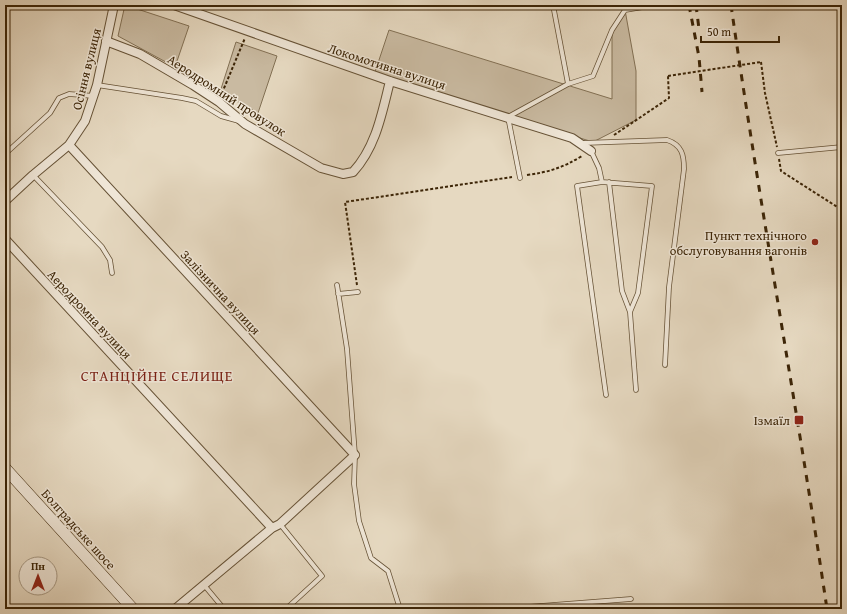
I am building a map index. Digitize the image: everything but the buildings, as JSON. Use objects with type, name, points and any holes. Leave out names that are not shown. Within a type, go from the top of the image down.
[{"type":"main road","name":"Болградське шосе","points":[[5,468],[133,609]]},
{"type":"street","name":"Осіння вулиця","points":[[5,201],[33,175],[69,146],[85,121],[97,85],[114,5]]},
{"type":"street","name":"Локомотивна вулиця","points":[[174,5],[390,81],[572,138],[582,143],[591,151]]},
{"type":"street","name":"Аеродромний провулок","points":[[106,42],[128,48],[140,54],[219,102],[245,124],[321,168],[343,174],[353,172],[361,164],[375,136],[390,81]]},
{"type":"street","name":"Залізнична вулиця","points":[[69,146],[355,455]]},
{"type":"street","name":"Аеродромна вулиця","points":[[5,239],[272,528]]},
{"type":"street","points":[[175,609],[272,528],[280,524],[355,455]]},
{"type":"lane","points":[[553,5],[568,84]]},
{"type":"lane","points":[[520,177],[508,117],[568,84],[593,76],[612,30],[625,10],[643,7],[643,5]]},
{"type":"lane","points":[[97,85],[182,98],[196,102],[221,116],[245,124]]},
{"type":"lane","points":[[5,154],[50,113],[59,98],[69,94],[94,96]]},
{"type":"lane","points":[[582,143],[667,140],[675,142],[682,151],[684,161],[683,182],[669,287],[665,365]]},
{"type":"lane","points":[[778,153],[842,147]]},
{"type":"lane","points":[[591,151],[599,168],[602,182]]},
{"type":"lane","points":[[33,175],[102,247],[110,260],[112,273]]},
{"type":"lane","points":[[606,395],[576,186],[602,182],[652,186],[638,293],[630,312]]},
{"type":"lane","points":[[609,182],[622,291],[630,312],[636,390]]},
{"type":"lane","points":[[337,285],[347,349],[355,455],[354,484],[359,521],[371,558],[388,572],[400,609]]},
{"type":"lane","points":[[338,294],[358,292]]},
{"type":"lane","points":[[280,524],[322,576],[286,609]]},
{"type":"lane","points":[[204,586],[224,609]]},
{"type":"lane","points":[[503,609],[631,599]]},
{"type":"path","points":[[219,102],[247,31]]},
{"type":"path","points":[[604,142],[669,98],[668,76],[761,62],[765,93],[781,171],[842,210]]},
{"type":"path","points":[[358,292],[345,202],[549,173],[566,166],[591,151]]},
{"type":"shaded area","points":[[125,5],[189,26],[175,67],[118,36]]},
{"type":"shaded area","points":[[625,10],[636,71],[636,120],[593,142],[374,75],[389,30],[612,99],[612,30]]},
{"type":"shaded area","points":[[236,42],[277,56],[258,113],[220,92]]},
{"type":"railway","points":[[689,5],[699,57],[702,92]]},
{"type":"railway","points":[[696,5],[699,29]]},
{"type":"railway","points":[[731,5],[827,609]]},
{"type":"place","name":"Пункт технічного обслуговування вагонів","points":[[815,242]]},
{"type":"place","name":"Ізмаїл","points":[[799,420]]},
{"type":"district","name":"СТАНЦІЙНЕ СЕЛИЩЕ","points":[[157,376]]}]
